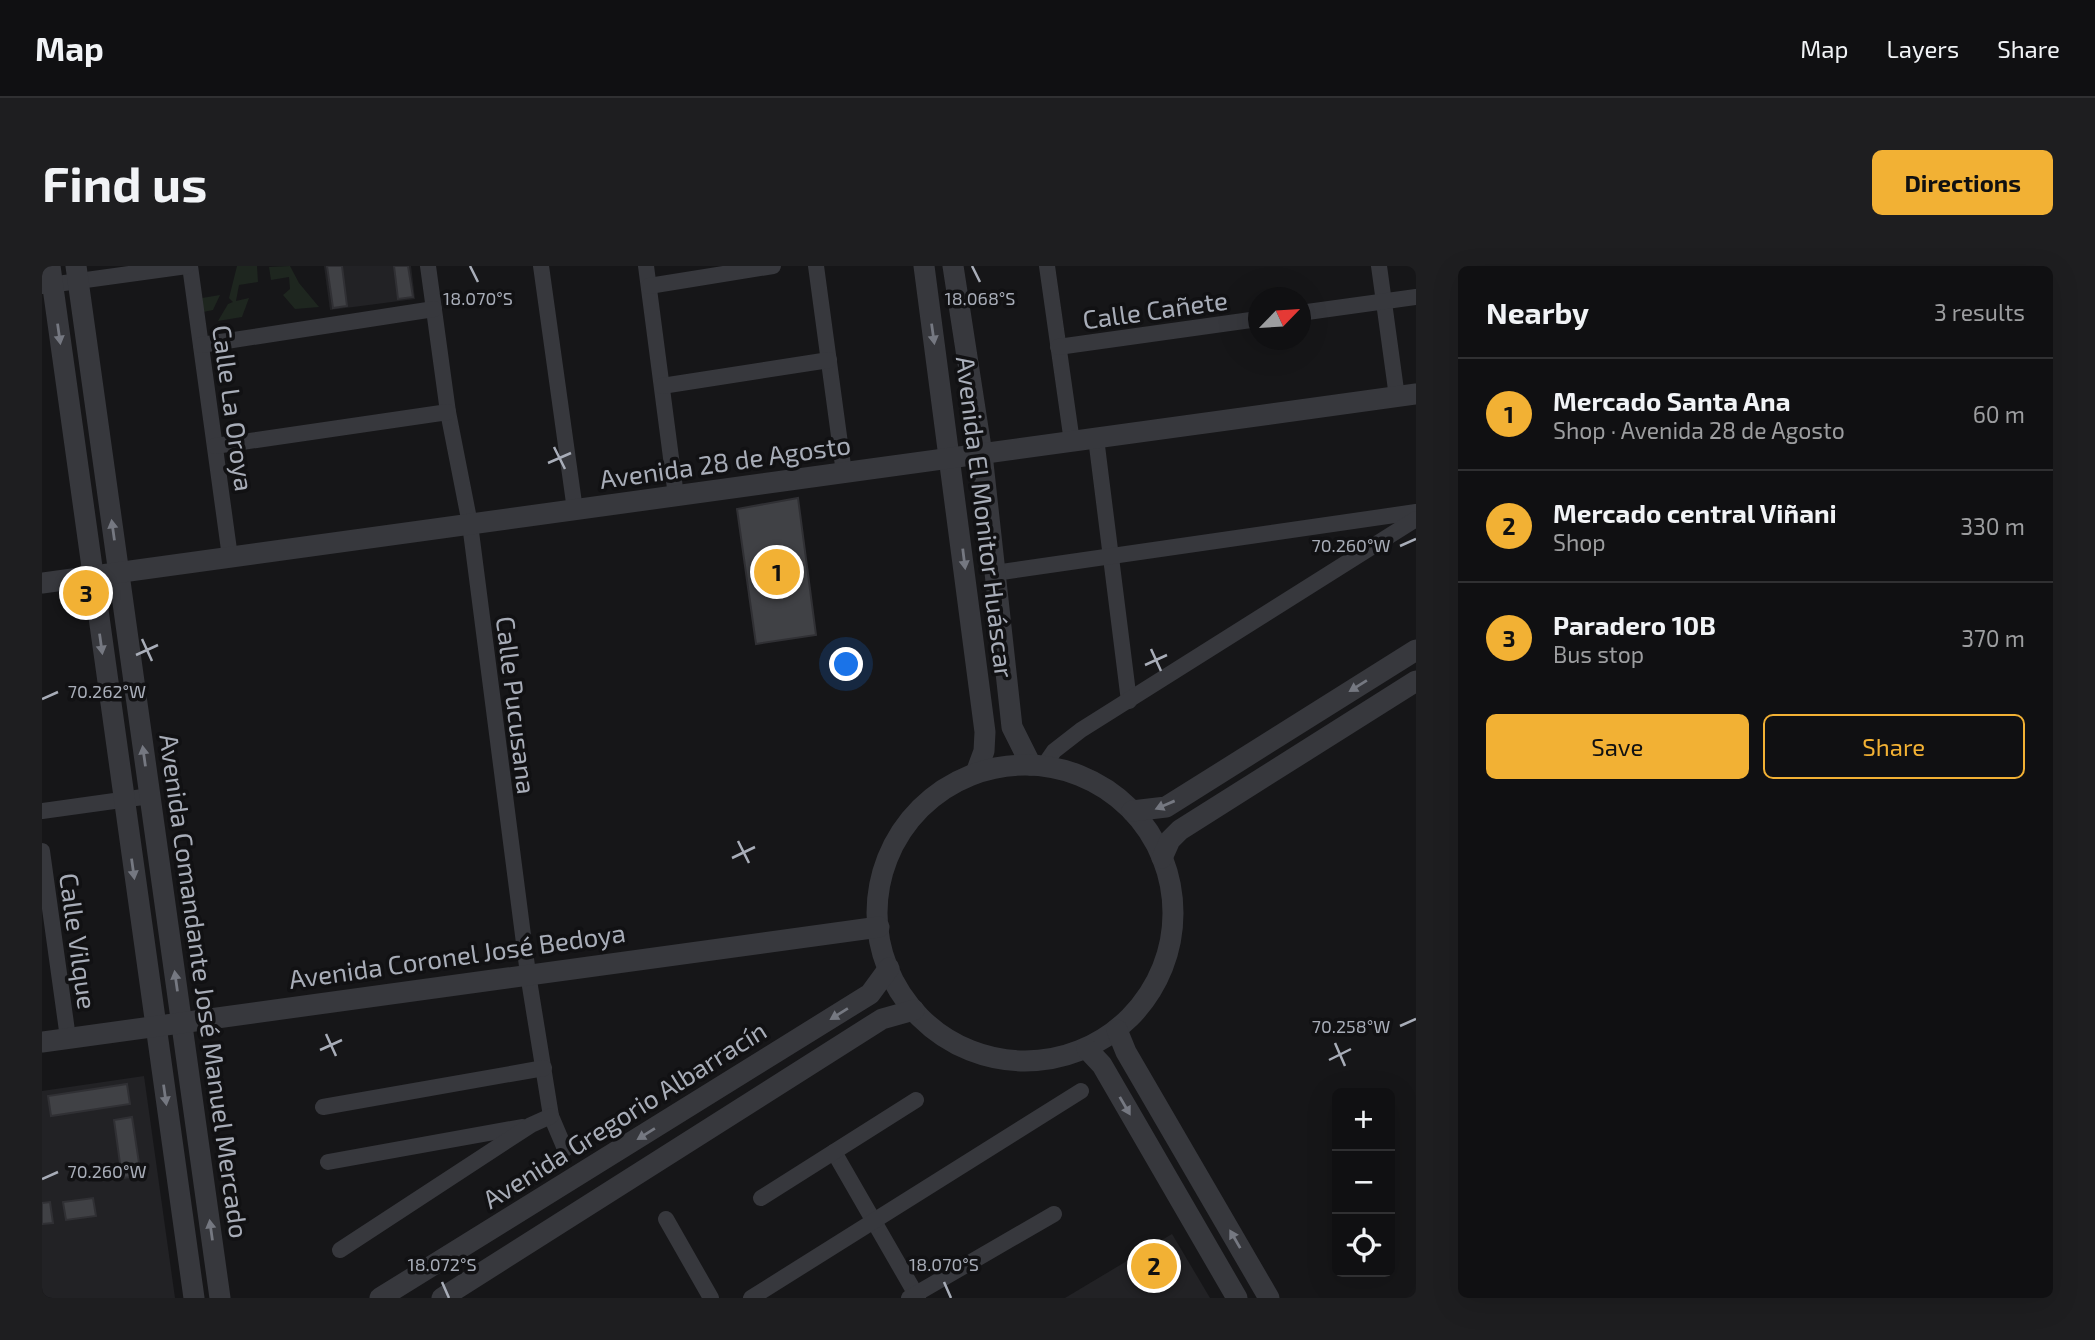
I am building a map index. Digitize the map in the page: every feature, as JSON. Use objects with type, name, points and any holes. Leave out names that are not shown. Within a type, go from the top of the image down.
[{"type":"street","points":[[48,279],[77,274],[189,266]]},
{"type":"street","name":"Calle La Oroya","points":[[189,266],[230,558]]},
{"type":"street","name":"Calle Pucusana","points":[[428,266],[448,412],[470,524],[528,974],[551,1116],[565,1149]]},
{"type":"street","points":[[541,266],[575,510]]},
{"type":"street","points":[[646,266],[676,496]]},
{"type":"street","points":[[649,286],[773,266]]},
{"type":"street","points":[[816,266],[844,473]]},
{"type":"street","name":"Avenida El Monitor Huáscar","points":[[924,266],[985,732],[984,751],[976,773]]},
{"type":"street","name":"Avenida El Monitor Huáscar","points":[[953,266],[982,454],[1012,727],[1037,766]]},
{"type":"street","points":[[1379,266],[1384,302],[1406,396]]},
{"type":"street","points":[[1051,267],[1058,347],[1072,442]]},
{"type":"street","name":"Avenida Comandante José Manuel Mercado","points":[[77,274],[220,1298]]},
{"type":"street","name":"Avenida Comandante José Manuel Mercado","points":[[48,279],[194,1298]]},
{"type":"street","points":[[1311,312],[1416,297]]},
{"type":"street","points":[[201,345],[434,309]]},
{"type":"street","name":"Calle Cañete","points":[[1058,347],[1248,320]]},
{"type":"street","points":[[662,386],[829,360]]},
{"type":"street","name":"Avenida 28 de Agosto","points":[[42,583],[1406,396]]},
{"type":"street","points":[[215,446],[448,412]]},
{"type":"street","points":[[1096,438],[1129,701]]},
{"type":"street","points":[[995,573],[1416,512]]},
{"type":"street","points":[[1037,766],[1054,751],[1129,701],[1416,519]]},
{"type":"street","points":[[1132,811],[1166,807],[1416,650]]},
{"type":"street","points":[[1162,858],[1170,839],[1180,830],[1416,681]]},
{"type":"street","points":[[1037,766],[1086,778],[1110,792],[1132,811],[1149,833],[1162,858],[1172,904],[1171,941],[1163,968],[1150,993],[1117,1030],[1087,1049],[1054,1059],[1023,1061],[992,1058],[963,1047],[937,1031],[914,1010],[889,968],[879,927],[881,880],[891,852],[905,826],[925,804],[949,786],[976,773],[1003,767],[1037,766]]},
{"type":"street","points":[[42,811],[150,796]]},
{"type":"street","name":"Calle Vilque","points":[[42,851],[68,1038]]},
{"type":"street","name":"Avenida Coronel José Bedoya","points":[[42,1042],[879,927]]},
{"type":"street","name":"Avenida Gregorio Albarracín","points":[[380,1298],[870,995],[889,968]]},
{"type":"street","points":[[442,1298],[882,1019],[914,1010]]},
{"type":"street","points":[[1117,1030],[1126,1052],[1269,1298]]},
{"type":"street","points":[[1087,1049],[1102,1065],[1237,1298]]},
{"type":"street","points":[[323,1107],[544,1068]]},
{"type":"street","points":[[751,1298],[1082,1091]]},
{"type":"street","points":[[761,1198],[916,1100]]},
{"type":"street","points":[[340,1250],[531,1125],[551,1116]]},
{"type":"street","points":[[328,1162],[531,1125]]},
{"type":"street","points":[[834,1152],[914,1297],[1054,1214]]},
{"type":"street","points":[[666,1219],[711,1298]]},
{"type":"shaded area","points":[[237,266],[257,266],[258,282],[239,285],[236,301],[249,298],[242,317],[218,321],[228,304],[233,302],[229,298]]},
{"type":"shaded area","points":[[290,266],[299,283],[319,307],[295,309],[283,295],[290,289],[289,277],[271,280],[269,267]]},
{"type":"shaded area","points":[[324,266],[411,266],[415,299],[330,310]]},
{"type":"shaded area","points":[[220,295],[213,310],[203,312],[202,298]]},
{"type":"shaded area","points":[[144,1076],[175,1298],[42,1298],[42,1091]]},
{"type":"shaded area","points":[[1172,1234],[1210,1298],[1065,1298]]},
{"type":"building","points":[[327,266],[342,266],[347,306],[333,308]]},
{"type":"building","points":[[394,266],[408,266],[413,297],[398,299]]},
{"type":"building","points":[[798,498],[816,635],[756,644],[737,509]]},
{"type":"building","points":[[127,1084],[130,1104],[51,1116],[48,1096]]},
{"type":"building","points":[[132,1117],[141,1176],[122,1178],[114,1120]]},
{"type":"building","points":[[93,1198],[96,1216],[66,1220],[63,1202]]},
{"type":"building","points":[[50,1202],[53,1223],[42,1224],[42,1203]]},
{"type":"place","name":"Mercado Santa Ana","points":[[777,572]]},
{"type":"place","name":"Paradero 10B","points":[[86,593]]},
{"type":"place","name":"Mercado central Viñani","points":[[1154,1266]]}]
